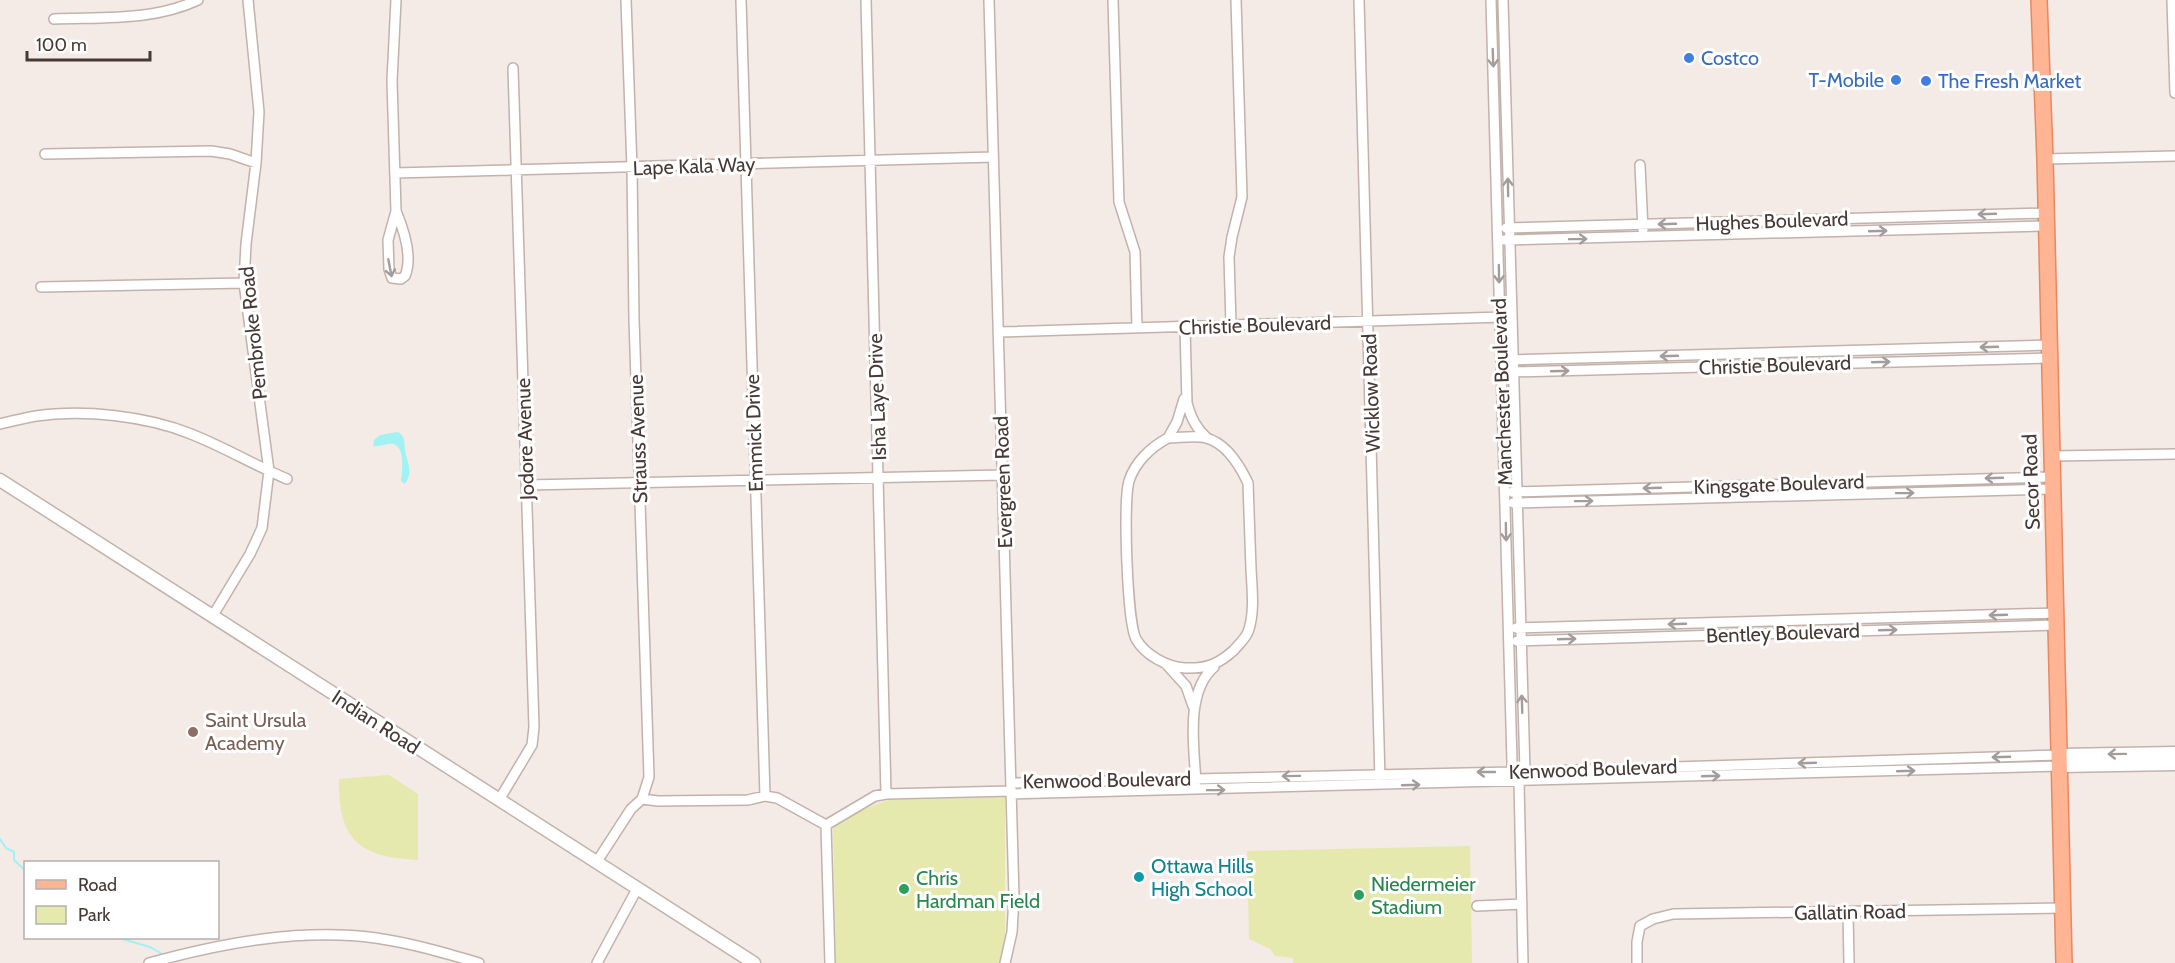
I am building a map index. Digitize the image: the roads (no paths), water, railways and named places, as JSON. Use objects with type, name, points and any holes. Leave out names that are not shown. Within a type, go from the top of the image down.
[{"type":"main road","name":"Secor Road","points":[[2039,0],[2045,159],[2064,963]]},
{"type":"street","points":[[54,19],[156,14],[183,7],[198,0]]},
{"type":"street","name":"Pembroke Road","points":[[212,617],[250,554],[262,528],[269,471],[244,283],[259,112],[248,0]]},
{"type":"street","points":[[396,0],[392,81],[396,211],[406,240],[408,267],[405,276],[396,280],[392,278],[389,269],[388,248],[389,234],[396,211]]},
{"type":"street","name":"Strauss Avenue","points":[[596,862],[631,809],[642,799],[649,777],[626,0]]},
{"type":"street","name":"Emmick Drive","points":[[741,0],[765,796]]},
{"type":"street","name":"Isha Laye Drive","points":[[866,0],[886,794]]},
{"type":"street","name":"Evergreen Road","points":[[989,0],[1014,902],[1012,932],[1005,963]]},
{"type":"street","points":[[1113,0],[1119,202],[1135,252],[1137,328]]},
{"type":"street","points":[[1231,325],[1229,257],[1242,197],[1236,0]]},
{"type":"street","name":"Wicklow Road","points":[[1359,0],[1380,785]]},
{"type":"street","name":"Manchester Boulevard","points":[[1491,0],[1512,772]]},
{"type":"street","name":"Manchester Boulevard","points":[[1503,0],[1525,771]]},
{"type":"street","points":[[2172,0],[2175,93]]},
{"type":"street","name":"Jodore Avenue","points":[[499,800],[532,745],[534,727],[513,68]]},
{"type":"street","points":[[45,154],[211,151],[230,154],[256,163]]},
{"type":"street","points":[[2045,159],[2175,156]]},
{"type":"street","name":"Lape Kala Way","points":[[395,173],[993,157]]},
{"type":"street","points":[[1640,165],[1643,238]]},
{"type":"street","name":"Hughes Boulevard","points":[[1498,229],[1643,224],[2046,219]]},
{"type":"street","name":"Hughes Boulevard","points":[[1498,241],[1643,238],[2046,219]]},
{"type":"street","points":[[41,287],[244,283]]},
{"type":"street","name":"Christie Boulevard","points":[[998,332],[1512,317]]},
{"type":"street","points":[[1185,327],[1185,393],[1190,414],[1198,430],[1231,455],[1240,466],[1248,483],[1252,604],[1247,635],[1206,675],[1196,695],[1194,711],[1196,790]]},
{"type":"street","name":"Christie Boulevard","points":[[1501,360],[2048,352]]},
{"type":"street","name":"Christie Boulevard","points":[[1502,372],[2048,352]]},
{"type":"street","points":[[1168,438],[1177,422],[1185,393]]},
{"type":"street","points":[[0,424],[54,414],[96,415],[164,425],[189,433],[287,479]]},
{"type":"street","points":[[1194,711],[1186,686],[1167,665],[1155,658],[1137,640],[1133,628],[1129,605],[1127,501],[1129,482],[1135,467],[1156,445],[1168,438],[1207,438]]},
{"type":"street","points":[[2052,456],[2175,454]]},
{"type":"street","points":[[527,485],[1003,475]]},
{"type":"street","name":"Indian Road","points":[[0,480],[753,963]]},
{"type":"street","name":"Kingsgate Boulevard","points":[[1505,492],[2053,483]]},
{"type":"street","name":"Kingsgate Boulevard","points":[[1505,503],[2053,483]]},
{"type":"street","name":"Bentley Boulevard","points":[[1508,628],[2056,619]]},
{"type":"street","name":"Bentley Boulevard","points":[[1508,641],[2056,619]]},
{"type":"street","points":[[1167,665],[1192,669],[1207,668],[1218,664]]},
{"type":"street","name":"Kenwood Boulevard","points":[[1011,789],[1196,790],[1519,782],[2060,761],[2175,753]]},
{"type":"street","name":"Kenwood Boulevard","points":[[1011,789],[1195,778],[1380,774],[2060,761],[2175,764]]},
{"type":"street","points":[[1523,963],[1519,782],[1525,771]]},
{"type":"street","points":[[1512,772],[1519,782]]},
{"type":"street","points":[[826,825],[874,796],[1011,789]]},
{"type":"street","points":[[642,799],[658,801],[748,800],[765,796],[777,798],[826,825]]},
{"type":"street","points":[[826,825],[830,963]]},
{"type":"street","points":[[597,963],[637,889]]},
{"type":"street","points":[[1477,906],[1522,904]]},
{"type":"street","name":"Gallatin Road","points":[[1637,963],[1640,926],[1653,919],[1673,914],[2063,908]]},
{"type":"street","points":[[1848,913],[1850,963]]},
{"type":"street","points":[[149,963],[195,950],[242,942],[336,935],[403,943],[479,963]]},
{"type":"water","points":[[398,432],[403,438],[409,467],[409,475],[405,484],[401,481],[402,455],[397,446],[391,444],[373,446],[374,440],[380,435]]},
{"type":"waterway","points":[[0,839],[6,848],[14,852],[14,860],[24,869]]},
{"type":"waterway","points":[[122,939],[150,947],[164,955]]},
{"type":"place","name":"Costco","points":[[1689,58]]},
{"type":"place","name":"T-Mobile","points":[[1896,80]]},
{"type":"place","name":"The Fresh Market","points":[[1926,81]]},
{"type":"place","name":"Saint Ursula Academy","points":[[193,732]]},
{"type":"place","name":"Ottawa Hills High School","points":[[1139,877]]},
{"type":"place","name":"Chris Hardman Field","points":[[904,889]]},
{"type":"place","name":"Niedermeier Stadium","points":[[1359,895]]}]
